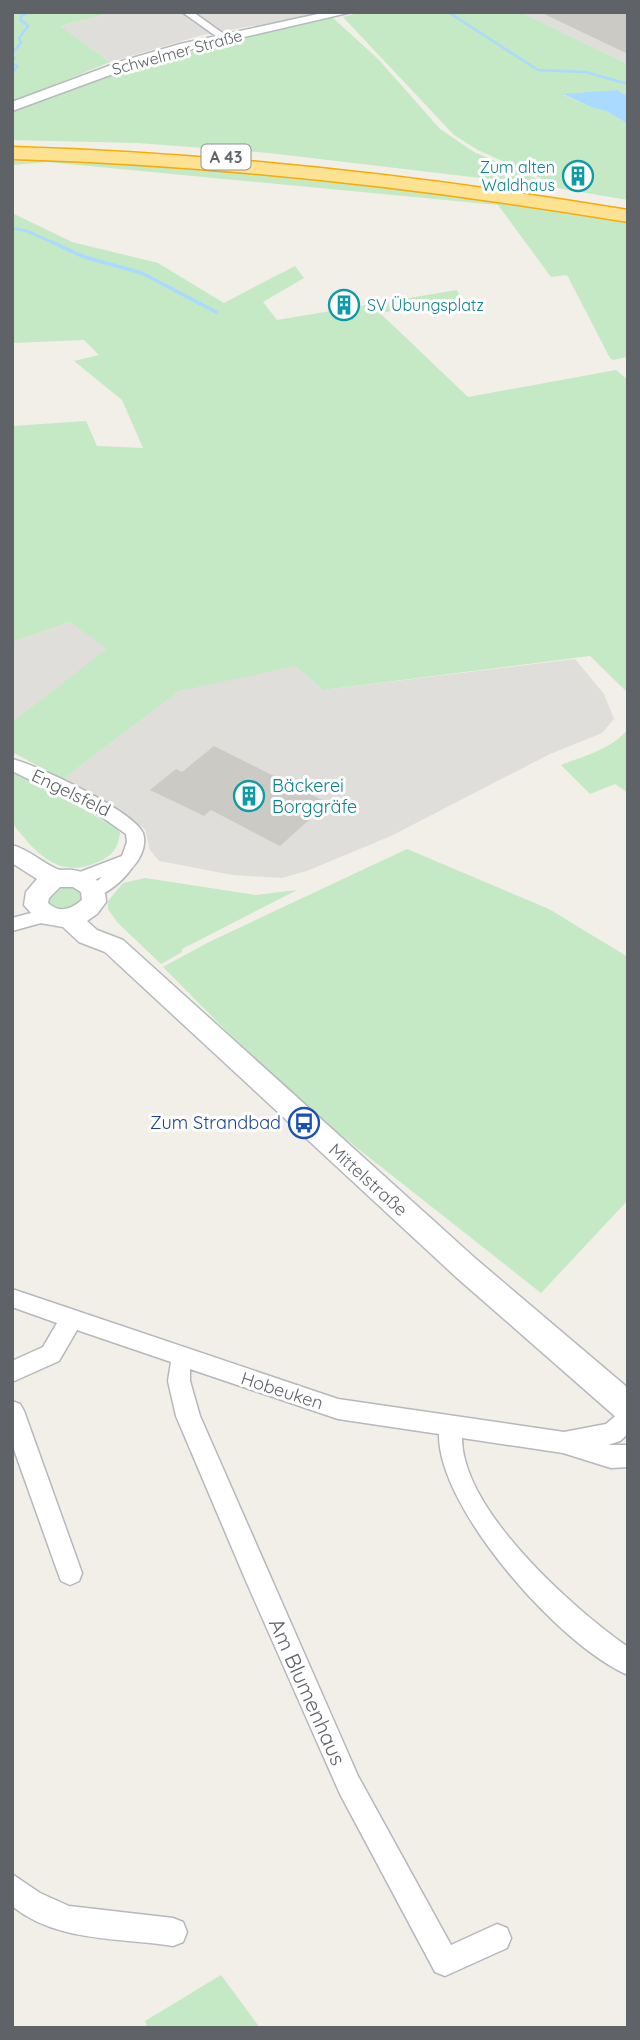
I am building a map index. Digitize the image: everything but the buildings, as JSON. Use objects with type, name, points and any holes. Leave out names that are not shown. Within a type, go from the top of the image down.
[{"type":"highway","name":"A 43","points":[[12,145],[188,154],[313,164],[522,193],[628,216]]},
{"type":"highway","name":"A 43","points":[[12,153],[279,169],[628,204]]},
{"type":"main road","name":"Schwelmer Straße","points":[[12,107],[127,64],[223,37],[346,12]]},
{"type":"main road","name":"Mittelstraße","points":[[13,854],[17,867],[63,899],[88,936],[114,946],[466,1268],[628,1408]]},
{"type":"street","points":[[186,12],[223,37]]},
{"type":"street","name":"Engelsfeld","points":[[12,764],[116,816],[129,825],[136,842],[134,852],[111,881],[63,899]]},
{"type":"street","points":[[12,915],[63,899]]},
{"type":"street","points":[[12,925],[63,899]]},
{"type":"street","name":"Hobeuken","points":[[12,1298],[338,1409],[563,1442],[611,1457],[628,1456]]},
{"type":"street","points":[[12,1372],[51,1354],[71,1320]]},
{"type":"street","name":"Am Blumenhaus","points":[[184,1358],[179,1369],[179,1381],[188,1416],[258,1581],[356,1797],[445,1962],[497,1938]]},
{"type":"street","points":[[12,1411],[69,1573]]},
{"type":"street","name":"Hobeuken","points":[[563,1442],[612,1433],[628,1419]]},
{"type":"street","points":[[451,1426],[452,1458],[468,1497],[509,1556],[564,1613],[628,1662]]},
{"type":"street","points":[[12,1888],[28,1903],[66,1921],[173,1933]]},
{"type":"shaded area","points":[[114,12],[330,12],[202,35],[110,62],[60,26]]},
{"type":"shaded area","points":[[520,12],[628,12],[628,64]]},
{"type":"shaded area","points":[[70,622],[108,649],[12,722],[12,642]]},
{"type":"shaded area","points":[[575,659],[604,694],[614,719],[602,733],[548,755],[391,836],[307,871],[282,878],[233,875],[159,861],[150,850],[145,829],[119,809],[63,779],[179,691],[214,682],[295,666],[323,690]]},
{"type":"green space","points":[[12,12],[114,12],[60,26],[110,62],[12,102]]},
{"type":"green space","points":[[362,12],[520,12],[628,64],[628,96],[617,90],[564,95],[606,111],[628,124],[628,200],[551,187],[551,183],[478,150],[454,135],[343,17]]},
{"type":"green space","points":[[332,17],[379,60],[440,129],[474,152],[537,179],[540,185],[269,153],[138,143],[12,140],[12,110],[125,69],[195,49]]},
{"type":"green space","points":[[53,160],[342,182],[485,200],[628,223],[628,357],[613,360],[610,358],[567,275],[551,277],[498,205],[47,162],[12,165],[12,161]]},
{"type":"green space","points":[[12,213],[72,242],[158,263],[224,303],[295,266],[304,278],[263,302],[277,320],[457,290],[461,299],[380,313],[468,397],[616,370],[628,380],[628,693],[590,656],[323,690],[295,666],[179,691],[63,779],[12,752],[12,722],[107,649],[70,622],[12,642],[12,426],[86,421],[97,446],[143,448],[122,400],[74,361],[99,355],[84,340],[12,343]]},
{"type":"green space","points":[[628,729],[628,793],[615,784],[590,794],[561,765],[606,747]]},
{"type":"green space","points":[[12,771],[116,827],[120,833],[114,851],[98,862],[71,868],[39,853],[12,823]]},
{"type":"green space","points":[[407,849],[549,909],[628,957],[628,1200],[541,1293],[290,1095],[163,967],[209,942]]},
{"type":"green space","points":[[145,878],[256,895],[297,890],[182,949],[182,952],[161,964],[118,923],[108,909],[108,901],[123,883]]},
{"type":"green space","points":[[70,885],[82,892],[83,902],[67,911],[49,906],[46,897],[48,894],[56,888]]},
{"type":"green space","points":[[221,1975],[260,2028],[148,2028],[145,2021]]},
{"type":"water","points":[[617,90],[628,96],[628,124],[606,111],[563,94]]},
{"type":"waterway","points":[[12,53],[21,43],[19,38],[28,26],[21,20],[21,16],[29,12]]},
{"type":"waterway","points":[[448,12],[538,70],[585,72],[628,84]]},
{"type":"waterway","points":[[12,63],[17,66],[12,74]]},
{"type":"waterway","points":[[12,228],[27,231],[56,244]]},
{"type":"waterway","points":[[52,242],[84,257],[142,273],[216,312]]},
{"type":"place","name":"Zum alten Waldhaus","points":[[578,176]]},
{"type":"place","name":"SV Übungsplatz","points":[[344,305]]},
{"type":"place","name":"Bäckerei Borggräfe","points":[[249,796]]},
{"type":"place","name":"Zum Strandbad","points":[[304,1123]]}]
